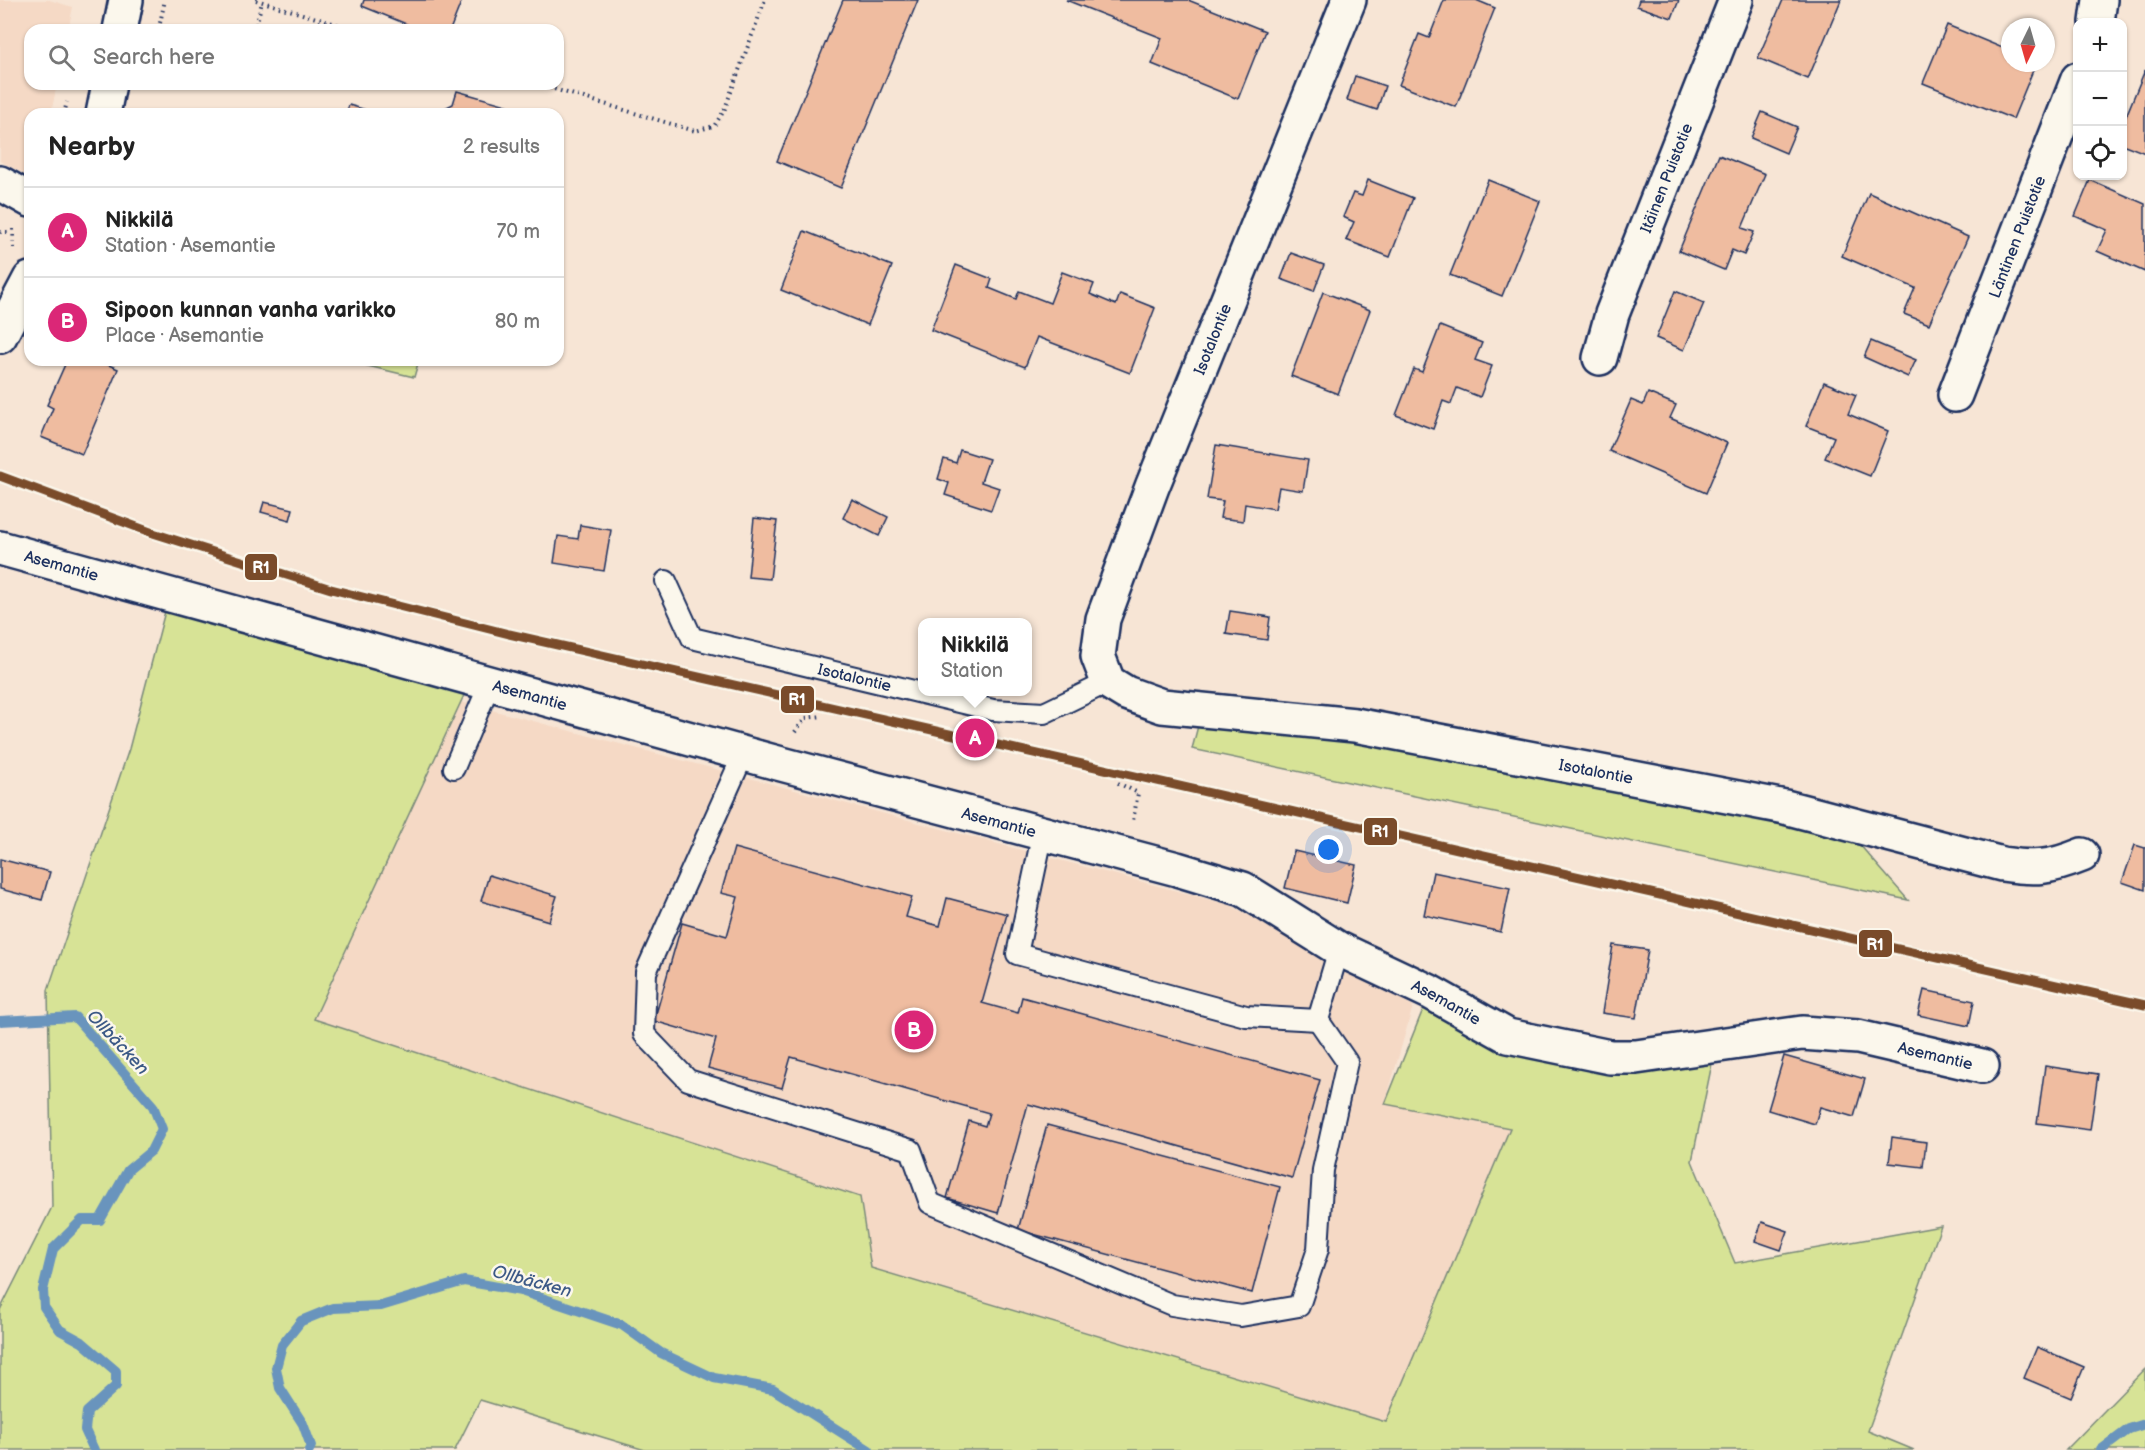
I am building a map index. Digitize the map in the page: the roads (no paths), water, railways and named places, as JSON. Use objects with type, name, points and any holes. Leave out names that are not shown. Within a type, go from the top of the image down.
[{"type":"street","points":[[121,24],[126,0]]},
{"type":"street","name":"Isotalontie","points":[[1349,0],[1152,487],[1103,619],[1098,656],[1108,682],[1126,693],[1162,706],[1356,725],[1785,807],[2002,864],[2036,869],[2056,866],[2082,855]]},
{"type":"street","name":"Itäinen Puistotie","points":[[1600,358],[1612,314],[1736,0]]},
{"type":"street","points":[[2098,18],[2100,0]]},
{"type":"street","points":[[104,108],[108,90]]},
{"type":"street","name":"Läntinen Puistotie","points":[[1955,395],[2073,92]]},
{"type":"street","points":[[0,183],[24,197]]},
{"type":"street","points":[[0,336],[24,290]]},
{"type":"street","name":"Asemantie","points":[[0,548],[744,753],[1127,853],[1243,889],[1340,949],[1430,992],[1508,1036],[1555,1048],[1610,1057],[1636,1057],[1802,1033],[1858,1037],[1982,1066]]},
{"type":"lane","name":"Isotalontie","points":[[666,581],[693,638],[918,692]]},
{"type":"lane","name":"Isotalontie","points":[[935,696],[993,710],[1044,713],[1108,682]]},
{"type":"lane","points":[[454,768],[490,683]]},
{"type":"lane","points":[[744,753],[646,972],[644,1034],[688,1080],[911,1150],[930,1203],[1172,1305],[1241,1316],[1299,1306],[1318,1249],[1323,1170],[1347,1062],[1318,1020]]},
{"type":"lane","points":[[1043,832],[1017,954],[1246,1016],[1318,1020]]},
{"type":"lane","points":[[1318,1020],[1340,949]]},
{"type":"waterway","name":"Ollbäcken","points":[[0,1021],[75,1017],[153,1106],[162,1129],[151,1151],[128,1170],[100,1220],[82,1220],[53,1249],[43,1290],[44,1307],[60,1330],[82,1342],[116,1371],[116,1386],[87,1412],[85,1430],[94,1450]]},
{"type":"waterway","name":"Ollbäcken","points":[[309,1450],[311,1446],[303,1424],[280,1388],[276,1368],[282,1345],[301,1321],[333,1308],[381,1306],[464,1281],[521,1291],[622,1325],[661,1353],[714,1378],[773,1389],[869,1450]]},
{"type":"waterway","name":"Ollbäcken","points":[[2101,1450],[2129,1429],[2145,1424]]},
{"type":"place","name":"Nikkilä","points":[[975,738]]},
{"type":"place","name":"Sipoon kunnan vanha varikko","points":[[914,1030]]}]
